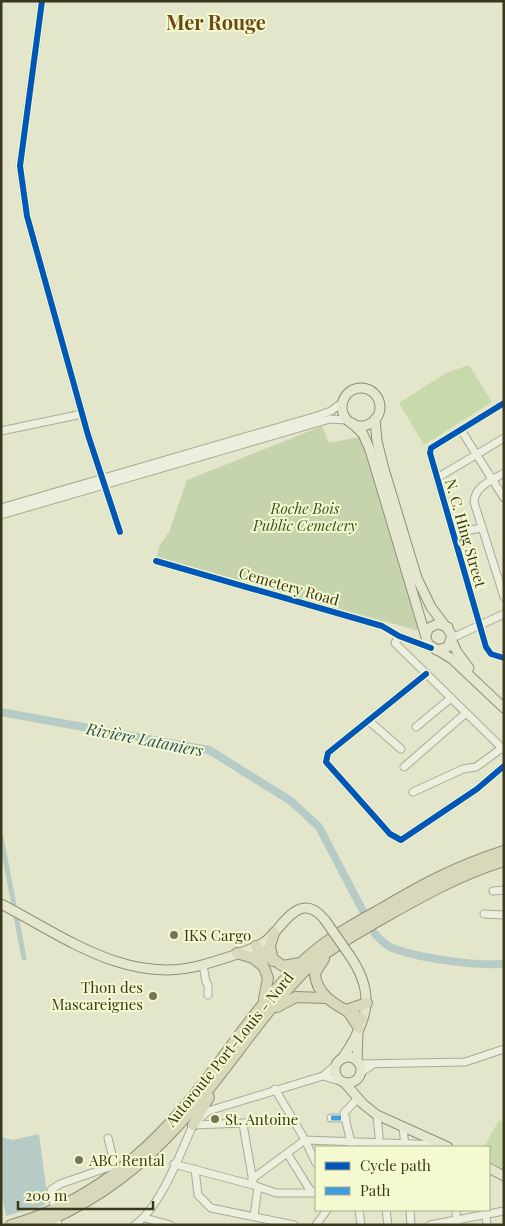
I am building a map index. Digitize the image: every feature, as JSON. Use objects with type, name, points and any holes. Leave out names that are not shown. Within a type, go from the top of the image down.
[{"type":"highway","name":"Autoroute Port-Louis - Nord","points":[[134,1164],[176,1117],[301,962],[335,934],[430,880],[474,861],[504,851]]},
{"type":"highway","name":"Autoroute Port-Louis - Nord","points":[[37,1225],[97,1196],[185,1119],[235,1053],[265,1009],[312,964],[332,948],[429,892],[470,872],[504,861]]},
{"type":"highway","points":[[273,961],[270,946],[274,934]]},
{"type":"highway","points":[[256,946],[273,961],[283,966],[301,962]]},
{"type":"highway","points":[[256,946],[268,978],[265,1009],[296,997],[326,998]]},
{"type":"highway","points":[[332,948],[315,973],[317,984],[326,998],[346,1010],[360,1026]]},
{"type":"highway","points":[[237,953],[246,955],[263,966]]},
{"type":"highway","points":[[346,1010],[366,1003]]},
{"type":"highway","points":[[193,1124],[235,1053]]},
{"type":"highway","name":"Autoroute Port-Louis - Nord","points":[[11,1225],[56,1217]]},
{"type":"main road","points":[[504,702],[466,665],[451,634],[431,607],[417,578],[377,441],[375,419],[379,409],[379,402],[372,392],[366,389],[360,388],[348,392],[342,403],[344,415],[363,434],[369,445],[426,635],[433,649],[452,659],[504,708]]},
{"type":"main road","points":[[350,422],[364,425],[375,419]]},
{"type":"main road","points":[[426,635],[429,628],[437,624],[451,634]]},
{"type":"main road","points":[[433,649],[444,649],[451,634]]},
{"type":"main road","points":[[1,904],[81,949],[129,966],[172,971],[203,965],[256,946],[274,934],[285,918],[299,910],[308,908],[316,911],[325,920],[350,956],[364,979],[367,990],[360,1026],[357,1098]]},
{"type":"main road","points":[[360,1026],[339,1062],[336,1075],[357,1098],[377,1115],[445,1146]]},
{"type":"main road","points":[[339,1062],[350,1058],[358,1070]]},
{"type":"main road","points":[[342,1082],[358,1070]]},
{"type":"main road","points":[[490,1169],[504,1176]]},
{"type":"street","points":[[42,1],[20,166],[21,186],[27,216],[82,414],[102,482],[120,532]]},
{"type":"street","points":[[1,515],[317,416],[331,411],[342,403]]},
{"type":"street","points":[[504,403],[461,430],[478,454],[504,498]]},
{"type":"street","points":[[1,431],[82,414]]},
{"type":"street","points":[[1,508],[330,419],[350,422]]},
{"type":"street","name":"N. C. Hing Street","points":[[461,430],[431,448],[430,453],[486,648],[491,654],[504,658]]},
{"type":"street","points":[[437,478],[504,438]]},
{"type":"street","points":[[504,473],[480,487],[474,494],[474,502],[501,581],[504,597]]},
{"type":"street","points":[[453,533],[482,528]]},
{"type":"street","name":"Cemetery Road","points":[[156,561],[374,624],[433,649]]},
{"type":"street","points":[[451,634],[470,630],[504,614]]},
{"type":"street","points":[[413,642],[426,635]]},
{"type":"street","points":[[399,636],[396,643],[503,749],[476,767],[463,769],[413,792]]},
{"type":"street","points":[[426,674],[328,753],[326,762],[396,839],[404,839],[434,820],[478,789],[504,766]]},
{"type":"street","points":[[416,726],[451,698]]},
{"type":"street","points":[[404,767],[466,713]]},
{"type":"street","points":[[369,721],[401,749]]},
{"type":"street","points":[[493,891],[504,890]]},
{"type":"street","points":[[484,914],[504,915]]},
{"type":"street","points":[[203,965],[208,985],[208,995]]},
{"type":"street","points":[[358,1070],[377,1064],[465,1062],[504,1049]]},
{"type":"street","points":[[135,1225],[145,1218],[160,1192],[193,1124],[208,1111],[323,1076],[339,1062]]},
{"type":"street","points":[[323,1076],[342,1082]]},
{"type":"street","points":[[275,1090],[305,1140],[315,1161]]},
{"type":"street","points":[[352,1144],[346,1118],[346,1109],[357,1098]]},
{"type":"street","points":[[377,1115],[380,1145]]},
{"type":"street","points":[[331,1118],[346,1118]]},
{"type":"street","points":[[193,1124],[294,1121]]},
{"type":"street","points":[[243,1124],[255,1184],[254,1216]]},
{"type":"street","points":[[403,1126],[405,1145]]},
{"type":"street","points":[[56,1217],[52,1190],[55,1186],[112,1166],[114,1162],[108,1138]]},
{"type":"street","points":[[255,1184],[287,1153],[305,1140],[352,1144],[445,1146]]},
{"type":"street","points":[[287,1153],[310,1190],[315,1193]]},
{"type":"street","points":[[174,1164],[255,1184],[276,1194],[315,1193]]},
{"type":"street","points":[[195,1169],[198,1195],[211,1208],[294,1225]]},
{"type":"street","points":[[316,1225],[326,1211]]},
{"type":"street","points":[[359,1211],[361,1225]]},
{"type":"street","points":[[386,1211],[388,1225]]},
{"type":"street","points":[[410,1211],[411,1225]]},
{"type":"street","points":[[430,1225],[457,1223],[486,1212],[504,1211]]},
{"type":"street","points":[[486,1212],[487,1225]]},
{"type":"street","points":[[145,1218],[170,1225]]},
{"type":"green space","points":[[469,365],[492,402],[424,445],[399,403],[446,373]]},
{"type":"green space","name":"Roche Bois Public Cemetery","points":[[322,426],[329,443],[363,436],[423,632],[156,558],[160,545],[169,532],[187,480]]},
{"type":"green space","points":[[499,1120],[504,1122],[504,1169],[490,1162],[490,1146],[485,1146]]},
{"type":"water","points":[[39,1134],[48,1201],[43,1206],[6,1216],[1,1192],[1,1137],[13,1140]]},
{"type":"waterway","name":"Rivière Lataniers","points":[[1,712],[209,750],[291,801],[319,827],[364,913]]},
{"type":"waterway","points":[[1,837],[24,958]]},
{"type":"waterway","name":"Rivière Lataniers","points":[[375,934],[390,947],[415,955],[462,962],[504,964]]},
{"type":"marked path","points":[[331,1118],[346,1118]]},
{"type":"cycle path","points":[[42,1],[20,166],[27,216],[88,435],[120,532]]},
{"type":"cycle path","points":[[504,403],[431,448],[430,453],[486,647],[491,654],[504,658]]},
{"type":"cycle path","points":[[156,561],[382,626],[399,636],[431,648]]},
{"type":"cycle path","points":[[426,674],[328,753],[326,762],[390,834],[401,840],[477,789],[504,766]]},
{"type":"place","name":"IKS Cargo","points":[[174,935]]},
{"type":"place","name":"Thon des Mascareignes","points":[[153,996]]},
{"type":"place","name":"St. Antoine","points":[[215,1119]]},
{"type":"place","name":"ABC Rental","points":[[79,1160]]},
{"type":"district","name":"Mer Rouge","points":[[216,21]]}]
